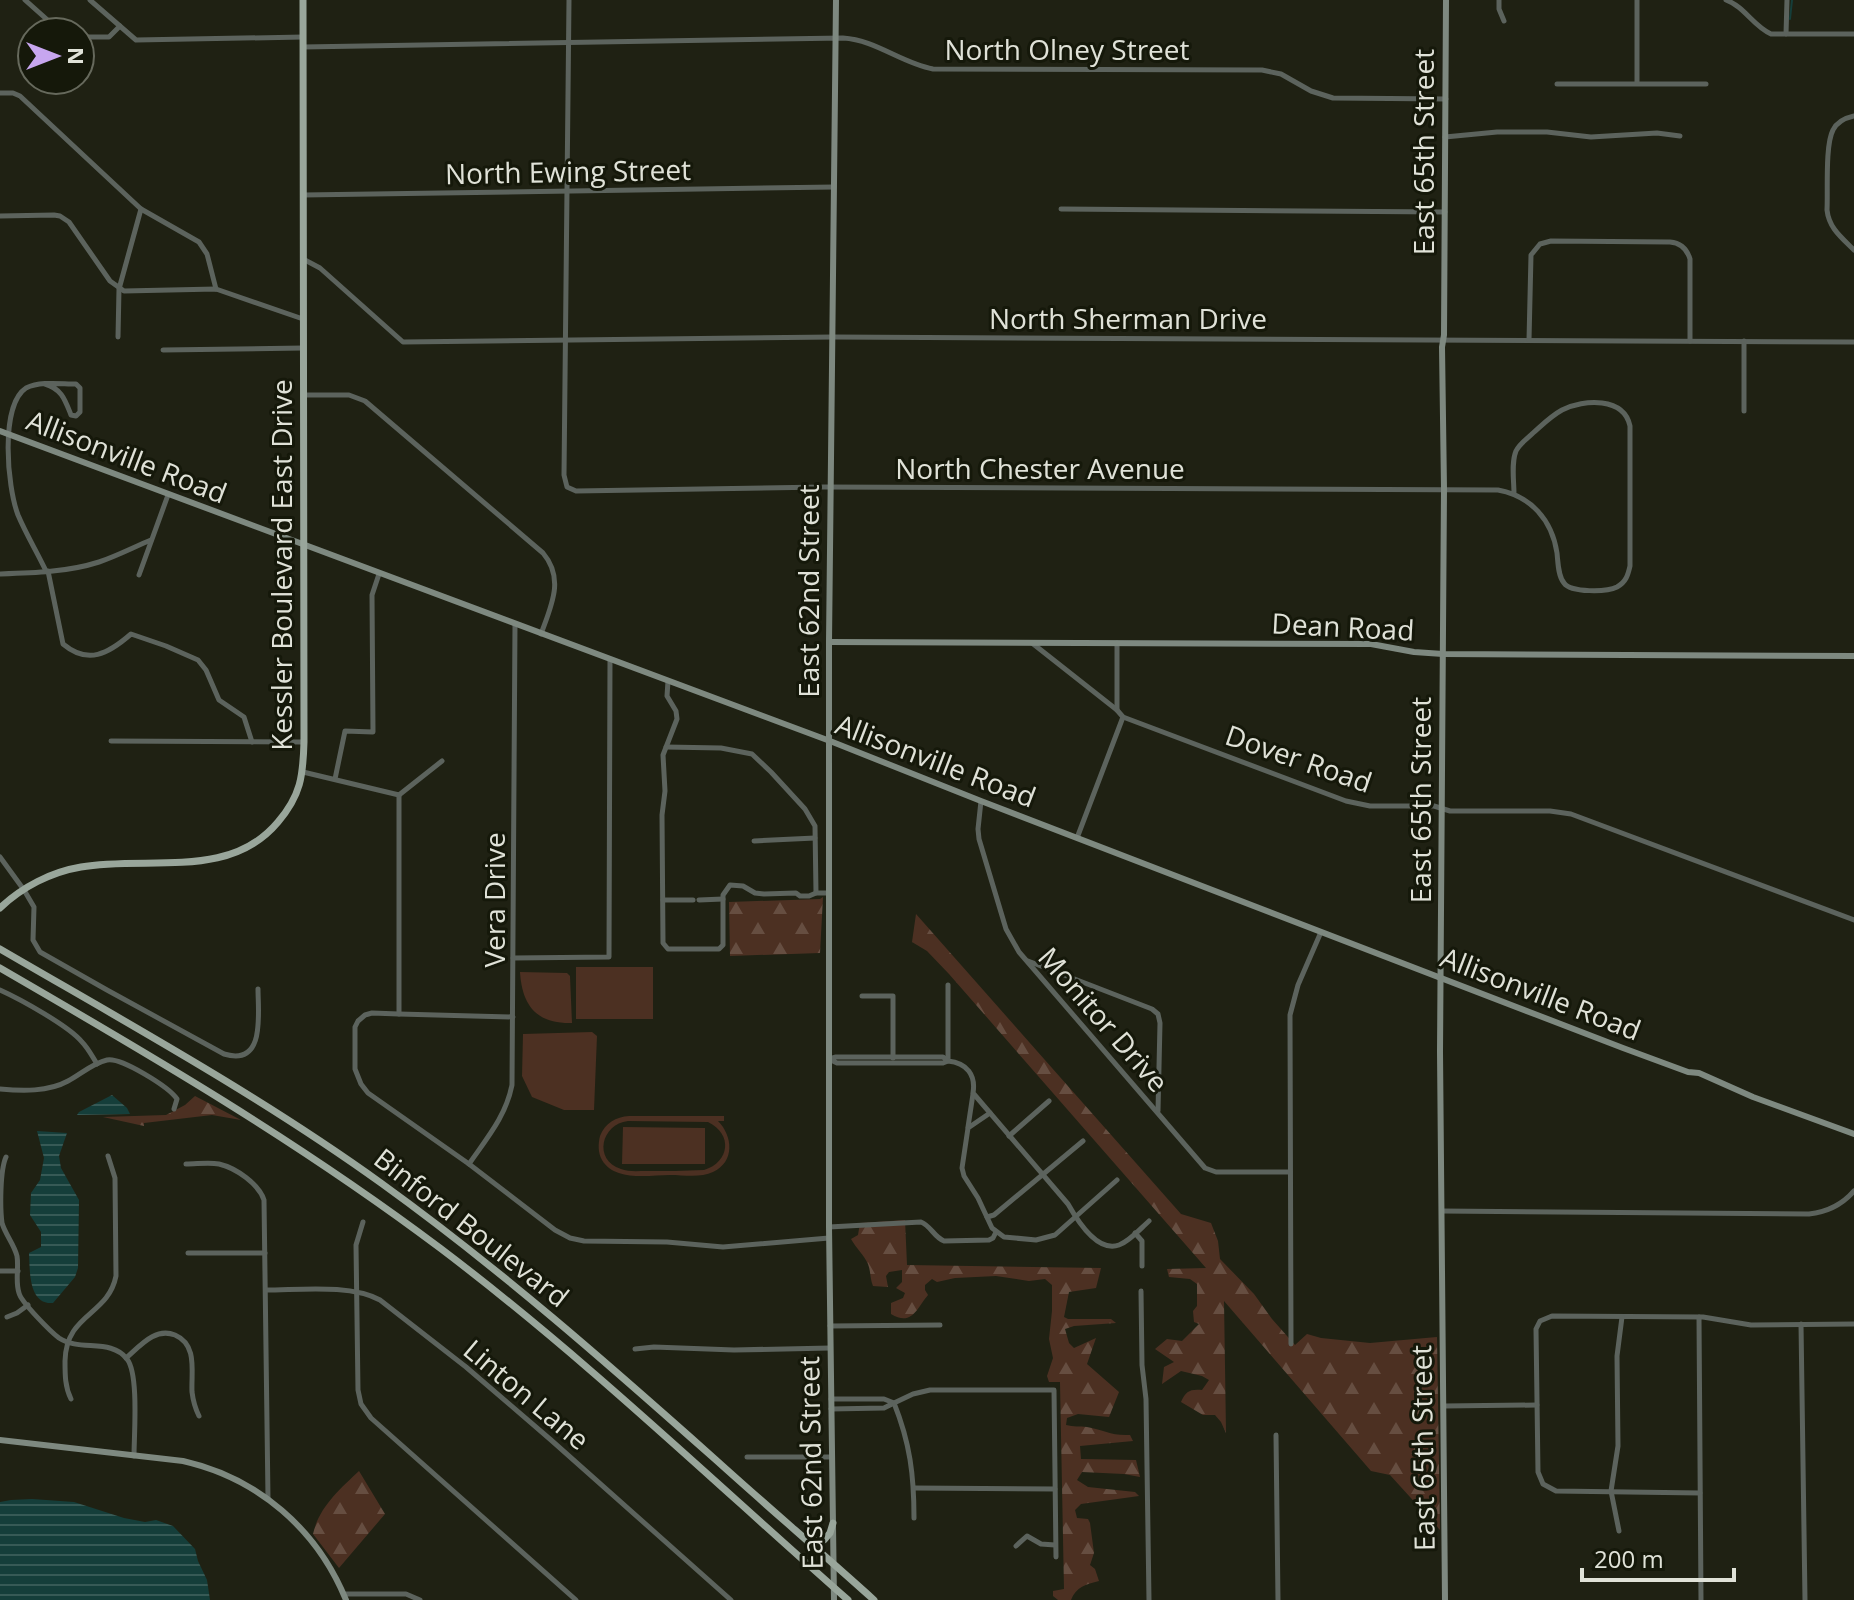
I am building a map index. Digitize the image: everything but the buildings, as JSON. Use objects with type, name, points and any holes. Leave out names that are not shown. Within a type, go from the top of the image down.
[{"type":"main road","name":"Kessler Boulevard East Drive","points":[[0,908],[48,876],[77,867],[199,862],[239,851],[267,834],[284,815],[297,793],[303,772],[304,742],[303,0]]},
{"type":"main road","name":"Binford Boulevard","points":[[0,949],[234,1086],[403,1199],[559,1321],[874,1600]]},
{"type":"main road","name":"Binford Boulevard","points":[[0,968],[238,1108],[408,1224],[568,1351],[848,1600]]},
{"type":"main road","points":[[808,1542],[824,1540],[833,1523]]},
{"type":"street","points":[[25,0],[43,16]]},
{"type":"street","points":[[90,0],[136,40],[303,37]]},
{"type":"street","points":[[566,341],[569,0]]},
{"type":"street","name":"East 62nd Street","points":[[834,1600],[829,1238],[829,642],[836,0]]},
{"type":"street","name":"East 65th Street","points":[[1445,1600],[1441,978],[1446,0]]},
{"type":"street","points":[[1499,0],[1504,21]]},
{"type":"street","points":[[1637,0],[1637,83]]},
{"type":"street","points":[[1726,0],[1743,9],[1767,32],[1854,34]]},
{"type":"street","points":[[1786,34],[1787,0]]},
{"type":"street","points":[[96,37],[109,37],[120,26]]},
{"type":"street","name":"North Olney Street","points":[[303,47],[836,38],[871,43],[919,66],[933,69],[1260,70],[1281,74],[1311,91],[1338,98],[1446,99]]},
{"type":"street","points":[[1557,84],[1706,84]]},
{"type":"street","points":[[0,93],[20,96],[141,209],[201,243],[216,289]]},
{"type":"street","points":[[1854,116],[1837,124],[1829,139],[1827,210],[1833,229],[1854,250]]},
{"type":"street","points":[[1445,137],[1504,132],[1547,132],[1591,137],[1657,133],[1680,136]]},
{"type":"street","name":"North Ewing Street","points":[[303,195],[834,187]]},
{"type":"street","points":[[118,337],[119,289],[141,209]]},
{"type":"street","points":[[1061,209],[1445,212]]},
{"type":"street","points":[[0,216],[54,215],[66,219],[119,289],[131,292],[216,289],[303,319]]},
{"type":"street","points":[[1529,340],[1530,261],[1535,249],[1548,241],[1610,241],[1672,242],[1686,250],[1690,259],[1690,341]]},
{"type":"street","name":"North Sherman Drive","points":[[303,259],[320,268],[403,342],[833,337],[1744,341],[1851,345]]},
{"type":"street","name":"North Chester Avenue","points":[[566,341],[564,475],[567,487],[573,490],[831,487],[1444,489],[1493,490],[1514,494]]},
{"type":"street","points":[[1744,341],[1744,411]]},
{"type":"street","points":[[163,350],[303,348]]},
{"type":"street","points":[[45,384],[64,395],[71,415],[79,414],[79,385],[45,384],[27,387],[14,397],[3,432],[8,479],[17,512],[47,571],[63,644],[80,655],[89,656],[101,654],[131,634],[192,656],[206,670],[219,700],[244,717],[252,742]]},
{"type":"street","points":[[303,395],[351,395],[365,401],[543,553],[554,571],[556,587],[541,634]]},
{"type":"street","points":[[1586,404],[1614,405],[1624,412],[1630,426],[1628,575],[1613,589],[1575,590],[1567,586],[1560,577],[1555,541],[1547,522],[1532,504],[1514,494],[1517,449],[1553,416],[1586,404]]},
{"type":"street","name":"Allisonville Road","points":[[3,432],[830,741],[1854,1134]]},
{"type":"street","points":[[139,575],[168,495]]},
{"type":"street","points":[[0,574],[47,571],[95,563],[151,540]]},
{"type":"street","points":[[335,779],[345,731],[373,732],[372,595],[379,574]]},
{"type":"street","name":"Vera Drive","points":[[469,1164],[499,1122],[510,1096],[513,1071],[515,624]]},
{"type":"street","name":"Dean Road","points":[[829,642],[1374,644],[1412,652],[1443,654],[1854,656]]},
{"type":"street","name":"Dover Road","points":[[1031,643],[1123,717],[1350,802],[1370,806],[1434,806],[1451,811],[1552,811],[1575,815],[1854,920]]},
{"type":"street","points":[[1117,643],[1117,710]]},
{"type":"street","points":[[513,958],[609,957],[610,659]]},
{"type":"street","points":[[668,680],[667,696],[677,719],[663,755],[663,943],[668,949],[719,949],[723,945],[723,895],[730,885],[764,894],[796,893],[809,896],[829,893]]},
{"type":"street","points":[[1077,838],[1123,717]]},
{"type":"street","points":[[111,741],[304,742]]},
{"type":"street","points":[[666,747],[721,748],[752,754],[799,802],[815,826],[816,893]]},
{"type":"street","points":[[399,795],[442,761]]},
{"type":"street","points":[[303,772],[399,795]]},
{"type":"street","points":[[399,795],[399,1014]]},
{"type":"street","name":"Monitor Drive","points":[[981,801],[978,835],[1013,945],[1204,1167],[1215,1172],[1290,1172]]},
{"type":"street","points":[[754,841],[815,838]]},
{"type":"street","points":[[0,857],[35,909],[33,938],[40,952],[224,1054],[241,1055],[255,1043],[258,1034],[258,989]]},
{"type":"street","points":[[663,900],[723,899]]},
{"type":"street","points":[[1291,1344],[1291,1012],[1298,985],[1321,932]]},
{"type":"street","points":[[1027,961],[1157,1013],[1160,1023],[1158,1112]]},
{"type":"street","points":[[948,985],[948,1061]]},
{"type":"street","points":[[0,990],[80,1039],[97,1064]]},
{"type":"street","points":[[862,996],[893,996],[893,1060]]},
{"type":"street","points":[[513,1017],[372,1013],[362,1017],[355,1029],[355,1069],[362,1086],[370,1095],[570,1238],[730,1247],[829,1238]]},
{"type":"street","points":[[829,1059],[837,1063],[948,1061],[962,1064],[969,1070],[974,1084],[962,1168],[996,1232],[1009,1239],[1046,1239],[1063,1229],[1117,1180]]},
{"type":"street","points":[[0,1089],[52,1087],[97,1064],[108,1060],[119,1061],[172,1091],[177,1099],[174,1109]]},
{"type":"street","points":[[973,1093],[1095,1240],[1106,1245],[1119,1245],[1149,1221]]},
{"type":"street","points":[[1009,1136],[1049,1101]]},
{"type":"street","points":[[968,1128],[990,1113]]},
{"type":"street","points":[[987,1217],[994,1215],[1083,1141]]},
{"type":"street","points":[[71,1399],[66,1384],[67,1342],[75,1327],[108,1295],[115,1280],[115,1178],[108,1156]]},
{"type":"street","points":[[6,1157],[0,1175],[1,1217],[16,1251],[18,1291],[52,1332],[67,1342],[110,1348],[126,1358],[134,1376],[134,1456]]},
{"type":"street","points":[[186,1164],[225,1166],[258,1188],[265,1203],[268,1498]]},
{"type":"street","points":[[1442,1211],[1809,1214],[1834,1208],[1854,1191]]},
{"type":"street","points":[[363,1222],[356,1245],[358,1390],[361,1404],[366,1412],[576,1600]]},
{"type":"street","points":[[829,1227],[920,1222],[944,1241],[987,1240],[993,1238],[996,1232]]},
{"type":"street","points":[[1135,1233],[1142,1241],[1142,1266]]},
{"type":"street","points":[[188,1253],[265,1253]]},
{"type":"street","points":[[0,1271],[18,1271]]},
{"type":"street","name":"Linton Lane","points":[[266,1290],[358,1291],[380,1300],[466,1367],[731,1600]]},
{"type":"street","points":[[1141,1291],[1149,1600]]},
{"type":"street","points":[[7,1317],[28,1305]]},
{"type":"street","points":[[1700,1493],[1558,1491],[1543,1484],[1538,1472],[1536,1329],[1542,1319],[1552,1316],[1699,1317],[1751,1325],[1854,1324]]},
{"type":"street","points":[[1619,1531],[1611,1491],[1618,1446],[1617,1356],[1622,1317]]},
{"type":"street","points":[[1699,1317],[1701,1600]]},
{"type":"street","points":[[1801,1324],[1805,1600]]},
{"type":"street","name":"East 62nd Street","points":[[830,1326],[940,1325]]},
{"type":"street","points":[[126,1358],[156,1334],[170,1334],[182,1340],[192,1356],[192,1393],[199,1416]]},
{"type":"street","points":[[635,1349],[830,1348]]},
{"type":"street","points":[[831,1409],[884,1408],[927,1390],[1054,1390],[1056,1557]]},
{"type":"street","points":[[831,1399],[884,1399],[894,1403],[910,1451],[914,1518]]},
{"type":"street","points":[[1444,1406],[1537,1405]]},
{"type":"street","points":[[1276,1435],[1278,1600]]},
{"type":"street","points":[[0,1440],[183,1461],[207,1467],[244,1483],[290,1517],[331,1567],[345,1597],[406,1594],[420,1600]]},
{"type":"street","points":[[747,1457],[832,1457]]},
{"type":"street","points":[[914,1488],[1055,1489]]},
{"type":"street","points":[[1016,1546],[1027,1536],[1041,1544],[1055,1545]]},
{"type":"green space","points":[[823,897],[820,953],[730,956],[729,902]]},
{"type":"green space","points":[[916,914],[1181,1214],[1211,1223],[1218,1241],[1220,1259],[1254,1294],[1295,1345],[1307,1334],[1370,1343],[1437,1337],[1440,1530],[1390,1475],[1371,1471],[1224,1301],[1226,1433],[1215,1415],[1203,1415],[1181,1402],[1189,1392],[1202,1390],[1209,1380],[1181,1371],[1162,1384],[1164,1367],[1174,1362],[1155,1349],[1167,1339],[1182,1341],[1199,1324],[1194,1322],[1193,1311],[1197,1306],[1197,1284],[1190,1279],[1169,1277],[1167,1269],[1206,1268],[949,974],[927,951],[912,942]]},
{"type":"green space","points":[[576,967],[653,967],[653,1019],[576,1019]]},
{"type":"green space","points":[[520,972],[567,973],[570,976],[572,1023],[549,1020],[534,1011],[524,994]]},
{"type":"green space","points":[[592,1032],[597,1036],[594,1110],[564,1110],[532,1097],[522,1076],[523,1034]]},
{"type":"green space","points":[[195,1096],[241,1120],[212,1115],[144,1123],[144,1126],[103,1117],[166,1115]]},
{"type":"green space","points":[[724,1116],[724,1121],[718,1121],[727,1134],[728,1155],[720,1168],[703,1175],[633,1176],[615,1172],[601,1157],[599,1139],[608,1124],[624,1117]],"holes":[[[628,1121],[708,1122],[722,1133],[725,1148],[719,1161],[704,1170],[627,1171],[606,1158],[604,1143],[607,1135],[619,1124]]]},
{"type":"green space","points":[[623,1127],[705,1128],[705,1164],[622,1164]]},
{"type":"green space","points":[[905,1220],[907,1265],[1101,1268],[1096,1288],[1069,1292],[1064,1317],[1111,1319],[1116,1323],[1065,1329],[1074,1348],[1096,1338],[1087,1364],[1119,1392],[1109,1417],[1078,1414],[1067,1418],[1066,1425],[1130,1435],[1133,1441],[1080,1446],[1081,1459],[1136,1460],[1140,1477],[1082,1472],[1077,1480],[1088,1487],[1135,1492],[1139,1496],[1081,1504],[1075,1510],[1077,1518],[1088,1519],[1090,1523],[1094,1553],[1090,1565],[1099,1581],[1082,1587],[1071,1600],[1058,1600],[1053,1596],[1053,1591],[1064,1589],[1060,1382],[1049,1382],[1047,1376],[1053,1358],[1049,1339],[1052,1285],[1045,1279],[1029,1281],[996,1276],[937,1282],[932,1279],[925,1285],[928,1295],[913,1314],[904,1318],[891,1314],[891,1303],[903,1298],[905,1293],[896,1288],[902,1282],[902,1270],[889,1272],[886,1276],[888,1287],[873,1286],[868,1264],[851,1239],[858,1235],[860,1223]]},
{"type":"green space","points":[[359,1471],[385,1514],[339,1568],[313,1534],[325,1507]]},
{"type":"water","points":[[112,1095],[130,1114],[77,1115],[79,1112]]},
{"type":"water","points":[[37,1131],[67,1133],[59,1156],[61,1168],[79,1200],[78,1268],[75,1277],[53,1303],[39,1298],[30,1277],[29,1253],[41,1247],[41,1232],[30,1215],[31,1193],[40,1180],[44,1158]]},
{"type":"water","points":[[32,1499],[74,1502],[124,1518],[145,1522],[156,1520],[173,1526],[195,1549],[207,1580],[210,1600],[0,1600],[0,1502]]},
{"type":"waterway","points":[[1790,19],[1792,0]]}]
